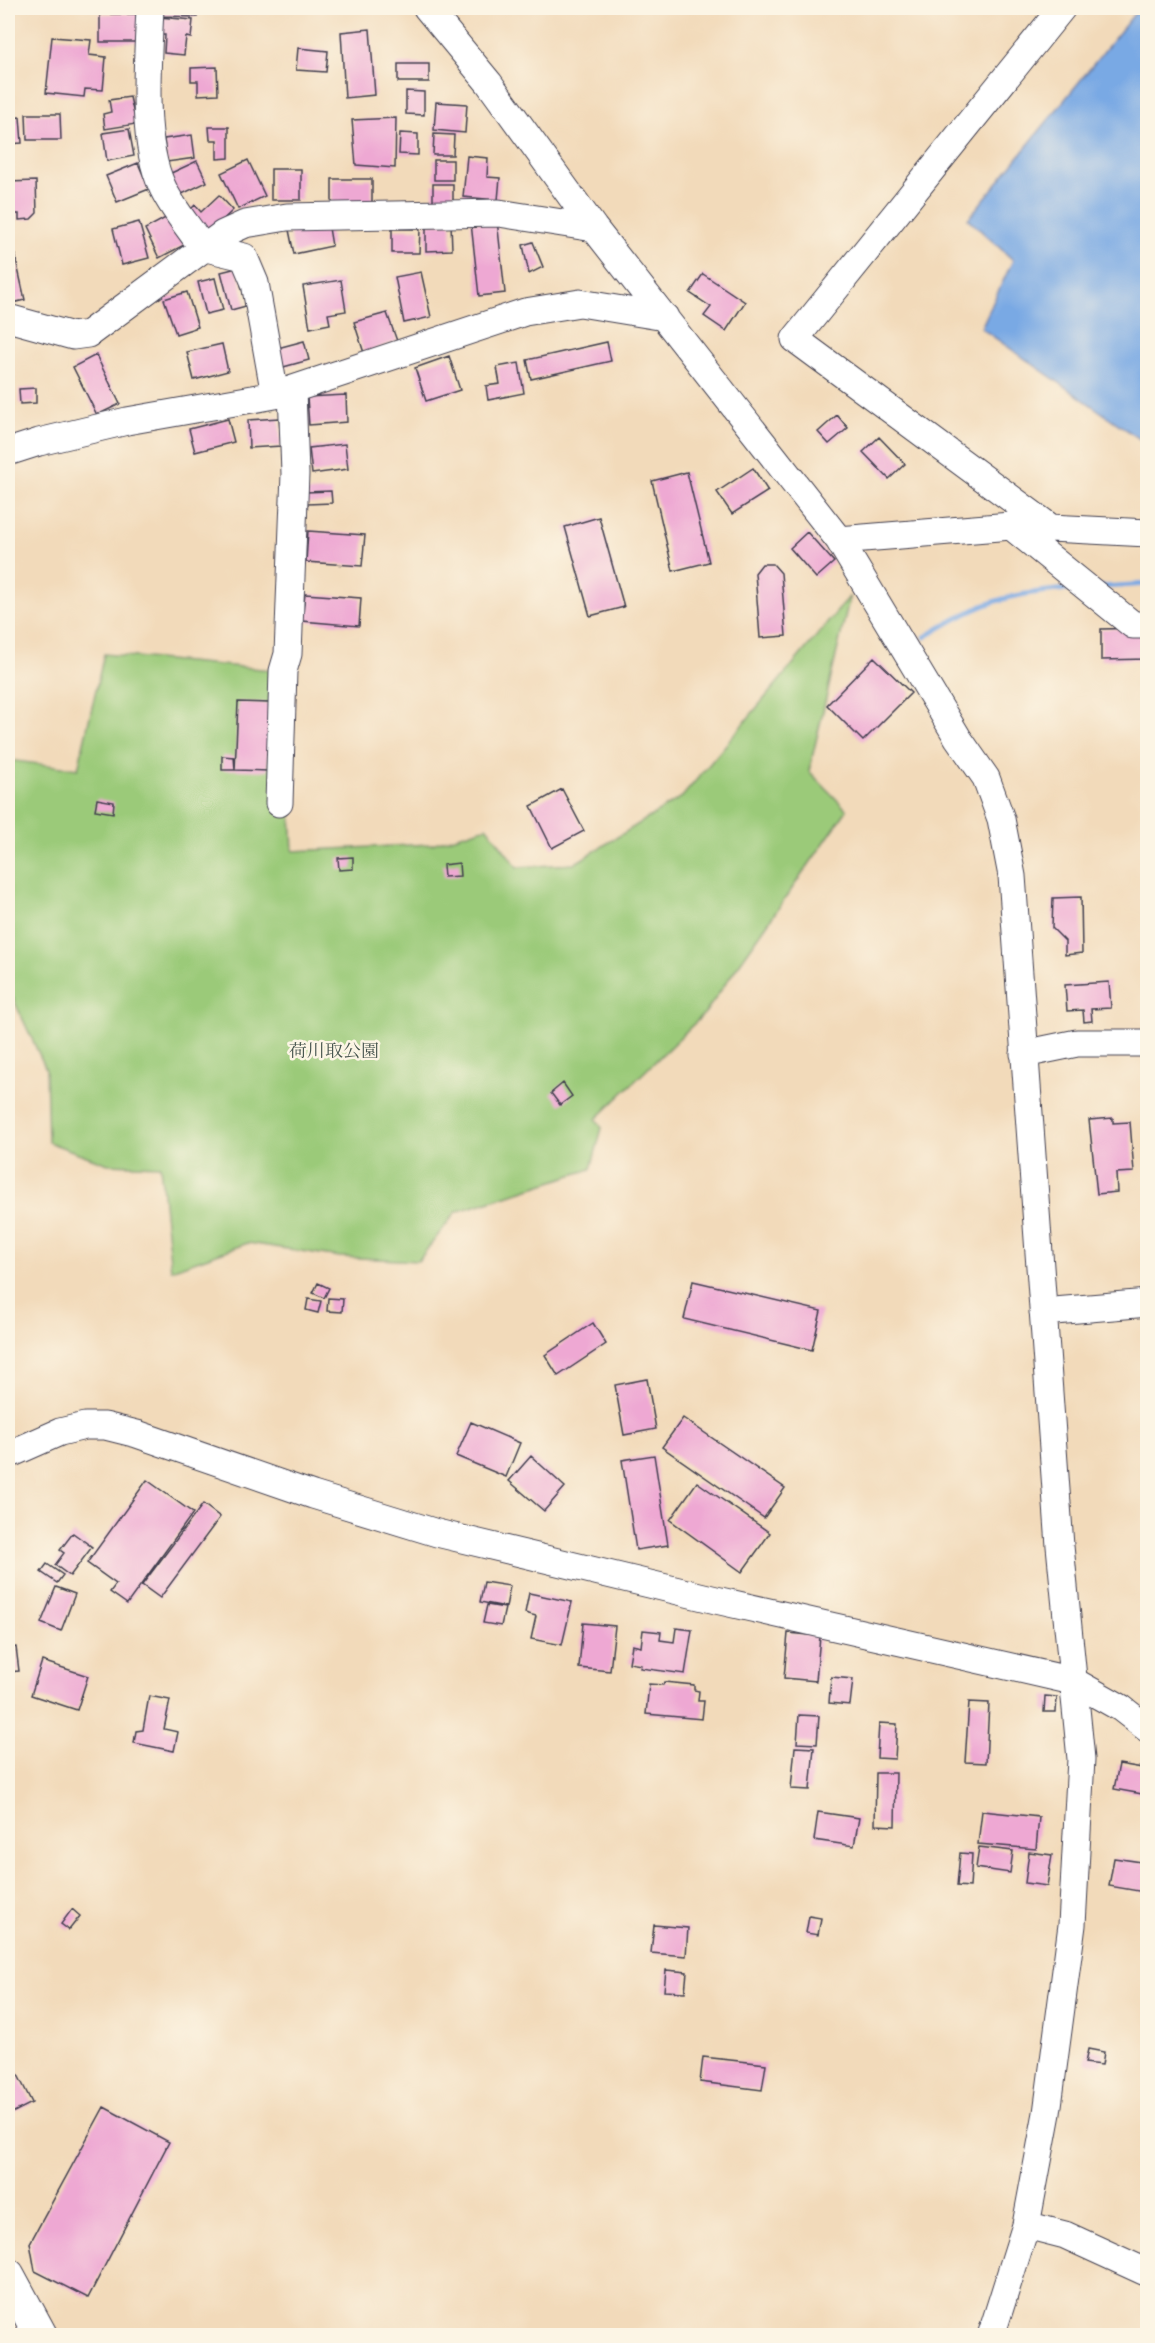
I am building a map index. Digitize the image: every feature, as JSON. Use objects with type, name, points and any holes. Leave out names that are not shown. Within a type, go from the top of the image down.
[{"type":"main road","points":[[8,2275],[41,2336]]},
{"type":"street","points":[[150,8],[147,80],[154,163],[162,186],[202,247],[244,257],[255,283],[284,392],[295,474],[288,654],[283,671],[279,803]]},
{"type":"street","points":[[427,8],[489,83],[594,228],[839,540],[958,738],[986,778],[1001,819],[1012,876],[1043,1312],[1081,1759],[1072,1925],[1047,2113],[1026,2225],[991,2336]]},
{"type":"street","points":[[1062,8],[795,339],[1048,541],[1112,609],[1133,625],[1148,625]]},
{"type":"street","points":[[8,318],[73,336],[88,334],[202,247],[223,234],[245,224],[287,217],[499,213],[594,228]]},
{"type":"street","points":[[8,452],[126,421],[284,392],[525,312],[551,306],[580,303],[665,317]]},
{"type":"street","points":[[839,540],[1011,526],[1048,541],[1148,533]]},
{"type":"street","points":[[1024,1054],[1077,1043],[1148,1043]]},
{"type":"street","points":[[1043,1312],[1148,1303]]},
{"type":"street","points":[[8,1455],[60,1432],[85,1426],[105,1426],[137,1434],[313,1495],[437,1533],[716,1600],[1073,1681],[1121,1708],[1148,1729]]},
{"type":"street","points":[[1026,2225],[1065,2235],[1148,2273]]},
{"type":"green space","name":"荷川取公園","points":[[850,596],[809,771],[847,810],[705,1013],[596,1119],[602,1128],[591,1169],[456,1212],[418,1261],[340,1257],[248,1243],[171,1270],[160,1166],[108,1164],[48,1142],[46,1069],[11,994],[8,993],[8,760],[78,769],[104,654],[283,671],[293,851],[432,844],[487,827],[517,867],[574,864],[682,797]]},
{"type":"water","points":[[1139,8],[1148,8],[1147,444],[981,328],[1013,260],[968,219]]},
{"type":"building","points":[[163,8],[197,8],[197,17],[163,16]]},
{"type":"building","points":[[100,14],[139,14],[138,42],[100,42]]},
{"type":"building","points":[[158,17],[193,20],[191,38],[186,37],[184,55],[164,53],[165,35],[156,35]]},
{"type":"building","points":[[370,29],[375,95],[345,98],[341,32]]},
{"type":"building","points":[[52,37],[91,40],[89,55],[106,57],[103,90],[85,89],[84,97],[46,93]]},
{"type":"building","points":[[298,48],[328,51],[326,72],[296,70]]},
{"type":"building","points":[[398,64],[429,64],[429,82],[398,82]]},
{"type":"building","points":[[217,67],[218,94],[198,95],[198,81],[191,81],[191,68]]},
{"type":"building","points":[[406,91],[424,92],[424,115],[406,114]]},
{"type":"building","points":[[130,97],[136,124],[105,129],[103,114],[111,112],[109,100]]},
{"type":"building","points":[[436,102],[467,104],[465,133],[434,130]]},
{"type":"building","points":[[26,114],[60,114],[61,140],[27,140]]},
{"type":"building","points":[[20,117],[22,143],[8,144],[8,118]]},
{"type":"building","points":[[396,118],[395,168],[356,165],[352,120]]},
{"type":"building","points":[[209,127],[229,127],[229,158],[217,159],[217,140],[210,140]]},
{"type":"building","points":[[129,129],[134,156],[107,161],[103,133]]},
{"type":"building","points":[[400,133],[418,134],[418,155],[399,154]]},
{"type":"building","points":[[434,134],[454,135],[453,155],[433,155]]},
{"type":"building","points":[[192,135],[195,158],[167,162],[164,139]]},
{"type":"building","points":[[467,156],[488,158],[487,177],[500,178],[498,200],[463,197]]},
{"type":"building","points":[[248,160],[265,196],[238,209],[221,173]]},
{"type":"building","points":[[434,160],[453,160],[453,180],[434,180]]},
{"type":"building","points":[[197,161],[207,182],[176,197],[167,175]]},
{"type":"building","points":[[138,163],[149,189],[117,202],[106,176]]},
{"type":"building","points":[[271,169],[301,169],[301,200],[271,200]]},
{"type":"building","points":[[332,179],[372,179],[372,207],[332,207]]},
{"type":"building","points":[[36,181],[37,213],[31,219],[19,220],[19,214],[8,214],[8,182]]},
{"type":"building","points":[[433,184],[453,184],[453,204],[433,205]]},
{"type":"building","points":[[219,195],[233,210],[207,235],[186,214],[195,205],[201,212]]},
{"type":"building","points":[[171,215],[186,244],[159,258],[145,229]]},
{"type":"building","points":[[497,220],[505,293],[479,296],[471,223]]},
{"type":"building","points":[[139,222],[149,258],[122,265],[113,229]]},
{"type":"building","points":[[328,222],[332,246],[294,254],[289,230]]},
{"type":"building","points":[[451,223],[452,250],[426,251],[426,224]]},
{"type":"building","points":[[392,229],[420,229],[419,253],[392,253]]},
{"type":"building","points":[[533,242],[543,267],[529,274],[523,245]]},
{"type":"building","points":[[15,255],[25,300],[8,304],[8,256]]},
{"type":"building","points":[[237,268],[246,306],[231,310],[221,272]]},
{"type":"building","points":[[421,272],[431,317],[404,323],[395,277]]},
{"type":"building","points":[[703,274],[745,302],[726,331],[704,316],[711,307],[690,293]]},
{"type":"building","points":[[215,278],[223,310],[206,314],[198,282]]},
{"type":"building","points":[[341,280],[346,311],[328,314],[330,324],[310,328],[303,286]]},
{"type":"building","points":[[187,292],[198,327],[176,334],[164,299]]},
{"type":"building","points":[[387,313],[397,341],[364,353],[354,322]]},
{"type":"building","points":[[304,341],[309,360],[276,369],[270,350]]},
{"type":"building","points":[[607,342],[611,361],[531,379],[527,360]]},
{"type":"building","points":[[222,344],[228,371],[194,380],[187,352]]},
{"type":"building","points":[[96,355],[120,404],[97,415],[73,367]]},
{"type":"building","points":[[449,356],[460,390],[426,401],[415,368]]},
{"type":"building","points":[[519,363],[524,393],[488,400],[486,386],[500,384],[497,367]]},
{"type":"building","points":[[36,388],[36,403],[20,404],[19,389]]},
{"type":"building","points":[[346,395],[347,422],[309,425],[307,397]]},
{"type":"building","points":[[837,415],[848,428],[829,444],[818,432]]},
{"type":"building","points":[[279,418],[281,446],[249,448],[248,420]]},
{"type":"building","points":[[228,419],[234,442],[195,452],[189,429]]},
{"type":"building","points":[[879,437],[905,464],[889,479],[863,452]]},
{"type":"building","points":[[345,444],[348,469],[312,474],[309,448]]},
{"type":"building","points":[[753,468],[768,491],[732,514],[717,492]]},
{"type":"building","points":[[687,472],[709,562],[673,571],[652,481]]},
{"type":"building","points":[[331,491],[332,503],[307,504],[306,492]]},
{"type":"building","points":[[599,517],[624,607],[590,616],[565,527]]},
{"type":"building","points":[[308,531],[365,535],[362,566],[306,562]]},
{"type":"building","points":[[807,532],[834,562],[816,578],[790,548]]},
{"type":"building","points":[[762,564],[773,564],[781,573],[786,636],[760,638],[755,573]]},
{"type":"building","points":[[305,594],[361,598],[359,626],[302,621]]},
{"type":"building","points":[[1147,628],[1148,659],[1101,660],[1101,629]]},
{"type":"building","points":[[874,657],[911,693],[863,741],[827,705]]},
{"type":"building","points":[[238,702],[270,703],[268,771],[235,770]]},
{"type":"building","points":[[222,756],[234,757],[235,770],[222,770]]},
{"type":"building","points":[[562,789],[584,831],[552,848],[531,806]]},
{"type":"building","points":[[97,799],[114,802],[113,813],[95,810]]},
{"type":"building","points":[[353,857],[353,869],[339,870],[338,858]]},
{"type":"building","points":[[459,863],[460,876],[444,877],[443,865]]},
{"type":"building","points":[[1081,897],[1082,953],[1065,955],[1065,941],[1052,928],[1053,898]]},
{"type":"building","points":[[1109,982],[1111,1008],[1091,1009],[1092,1021],[1084,1022],[1083,1010],[1067,1011],[1065,985]]},
{"type":"building","points":[[563,1083],[572,1096],[560,1105],[551,1093]]},
{"type":"building","points":[[1113,1118],[1113,1123],[1130,1122],[1134,1172],[1116,1173],[1117,1192],[1097,1194],[1089,1120]]},
{"type":"building","points":[[693,1281],[821,1311],[812,1350],[684,1319]]},
{"type":"building","points":[[318,1283],[329,1288],[324,1298],[313,1293]]},
{"type":"building","points":[[328,1298],[343,1299],[342,1312],[327,1311]]},
{"type":"building","points":[[308,1299],[321,1301],[318,1313],[306,1310]]},
{"type":"building","points":[[593,1323],[606,1344],[558,1376],[545,1355]]},
{"type":"building","points":[[647,1379],[656,1429],[624,1435],[615,1385]]},
{"type":"building","points":[[683,1418],[785,1488],[764,1518],[662,1447]]},
{"type":"building","points":[[471,1422],[520,1443],[506,1477],[456,1456]]},
{"type":"building","points":[[654,1455],[668,1545],[636,1550],[622,1460]]},
{"type":"building","points":[[531,1456],[565,1487],[544,1511],[509,1481]]},
{"type":"building","points":[[147,1480],[193,1513],[127,1604],[110,1592],[116,1584],[87,1563]]},
{"type":"building","points":[[697,1482],[770,1533],[742,1572],[670,1520]]},
{"type":"building","points":[[203,1504],[220,1517],[160,1598],[142,1585]]},
{"type":"building","points":[[73,1533],[92,1547],[70,1576],[55,1565],[64,1553],[60,1550]]},
{"type":"building","points":[[47,1564],[63,1575],[57,1583],[41,1572]]},
{"type":"building","points":[[484,1582],[510,1586],[506,1607],[480,1602]]},
{"type":"building","points":[[56,1587],[75,1594],[61,1631],[41,1623]]},
{"type":"building","points":[[529,1593],[572,1602],[562,1645],[531,1639],[536,1616],[525,1613]]},
{"type":"building","points":[[487,1605],[505,1608],[501,1626],[483,1623]]},
{"type":"building","points":[[583,1623],[615,1626],[610,1671],[579,1668]]},
{"type":"building","points":[[676,1628],[692,1630],[685,1674],[640,1668],[641,1665],[629,1663],[632,1645],[641,1647],[643,1630],[661,1632],[660,1640],[674,1642]]},
{"type":"building","points":[[788,1633],[820,1636],[816,1681],[784,1678]]},
{"type":"building","points":[[16,1647],[19,1671],[8,1672],[8,1648]]},
{"type":"building","points":[[42,1661],[88,1676],[77,1710],[31,1695]]},
{"type":"building","points":[[831,1677],[853,1679],[850,1705],[829,1703]]},
{"type":"building","points":[[664,1682],[694,1685],[694,1690],[699,1691],[698,1701],[704,1701],[702,1719],[646,1714],[649,1684],[663,1685]]},
{"type":"building","points":[[149,1696],[170,1700],[164,1729],[178,1732],[174,1751],[134,1743],[136,1731],[143,1730]]},
{"type":"building","points":[[1045,1696],[1057,1697],[1056,1712],[1044,1712]]},
{"type":"building","points":[[969,1702],[989,1703],[986,1763],[965,1762]]},
{"type":"building","points":[[799,1715],[819,1716],[817,1744],[797,1743]]},
{"type":"building","points":[[879,1723],[897,1724],[895,1759],[877,1758]]},
{"type":"building","points":[[795,1747],[814,1748],[810,1790],[791,1789]]},
{"type":"building","points":[[1119,1764],[1148,1769],[1148,1795],[1114,1789]]},
{"type":"building","points":[[876,1773],[896,1773],[895,1826],[875,1825]]},
{"type":"building","points":[[982,1811],[1039,1817],[1036,1849],[978,1844]]},
{"type":"building","points":[[818,1812],[859,1818],[854,1846],[814,1840]]},
{"type":"building","points":[[979,1847],[1013,1851],[1010,1873],[976,1868]]},
{"type":"building","points":[[1029,1852],[1052,1855],[1047,1886],[1025,1883]]},
{"type":"building","points":[[960,1853],[972,1854],[970,1887],[957,1886]]},
{"type":"building","points":[[1114,1858],[1148,1863],[1144,1892],[1109,1886]]},
{"type":"building","points":[[72,1909],[80,1916],[69,1930],[61,1924]]},
{"type":"building","points":[[809,1916],[821,1918],[818,1935],[806,1933]]},
{"type":"building","points":[[654,1925],[688,1928],[686,1956],[651,1953]]},
{"type":"building","points":[[666,1970],[687,1972],[685,1992],[664,1991]]},
{"type":"building","points":[[1088,2049],[1104,2052],[1102,2065],[1085,2063]]},
{"type":"building","points":[[703,2057],[766,2064],[762,2090],[700,2082]]},
{"type":"building","points":[[15,2069],[32,2103],[8,2115],[8,2073]]},
{"type":"building","points":[[104,2107],[169,2142],[88,2298],[35,2271],[30,2243]]},
{"type":"waterway","points":[[1102,587],[1148,584]]},
{"type":"waterway","points":[[925,637],[962,615],[995,601],[1029,593],[1072,589]]}]
